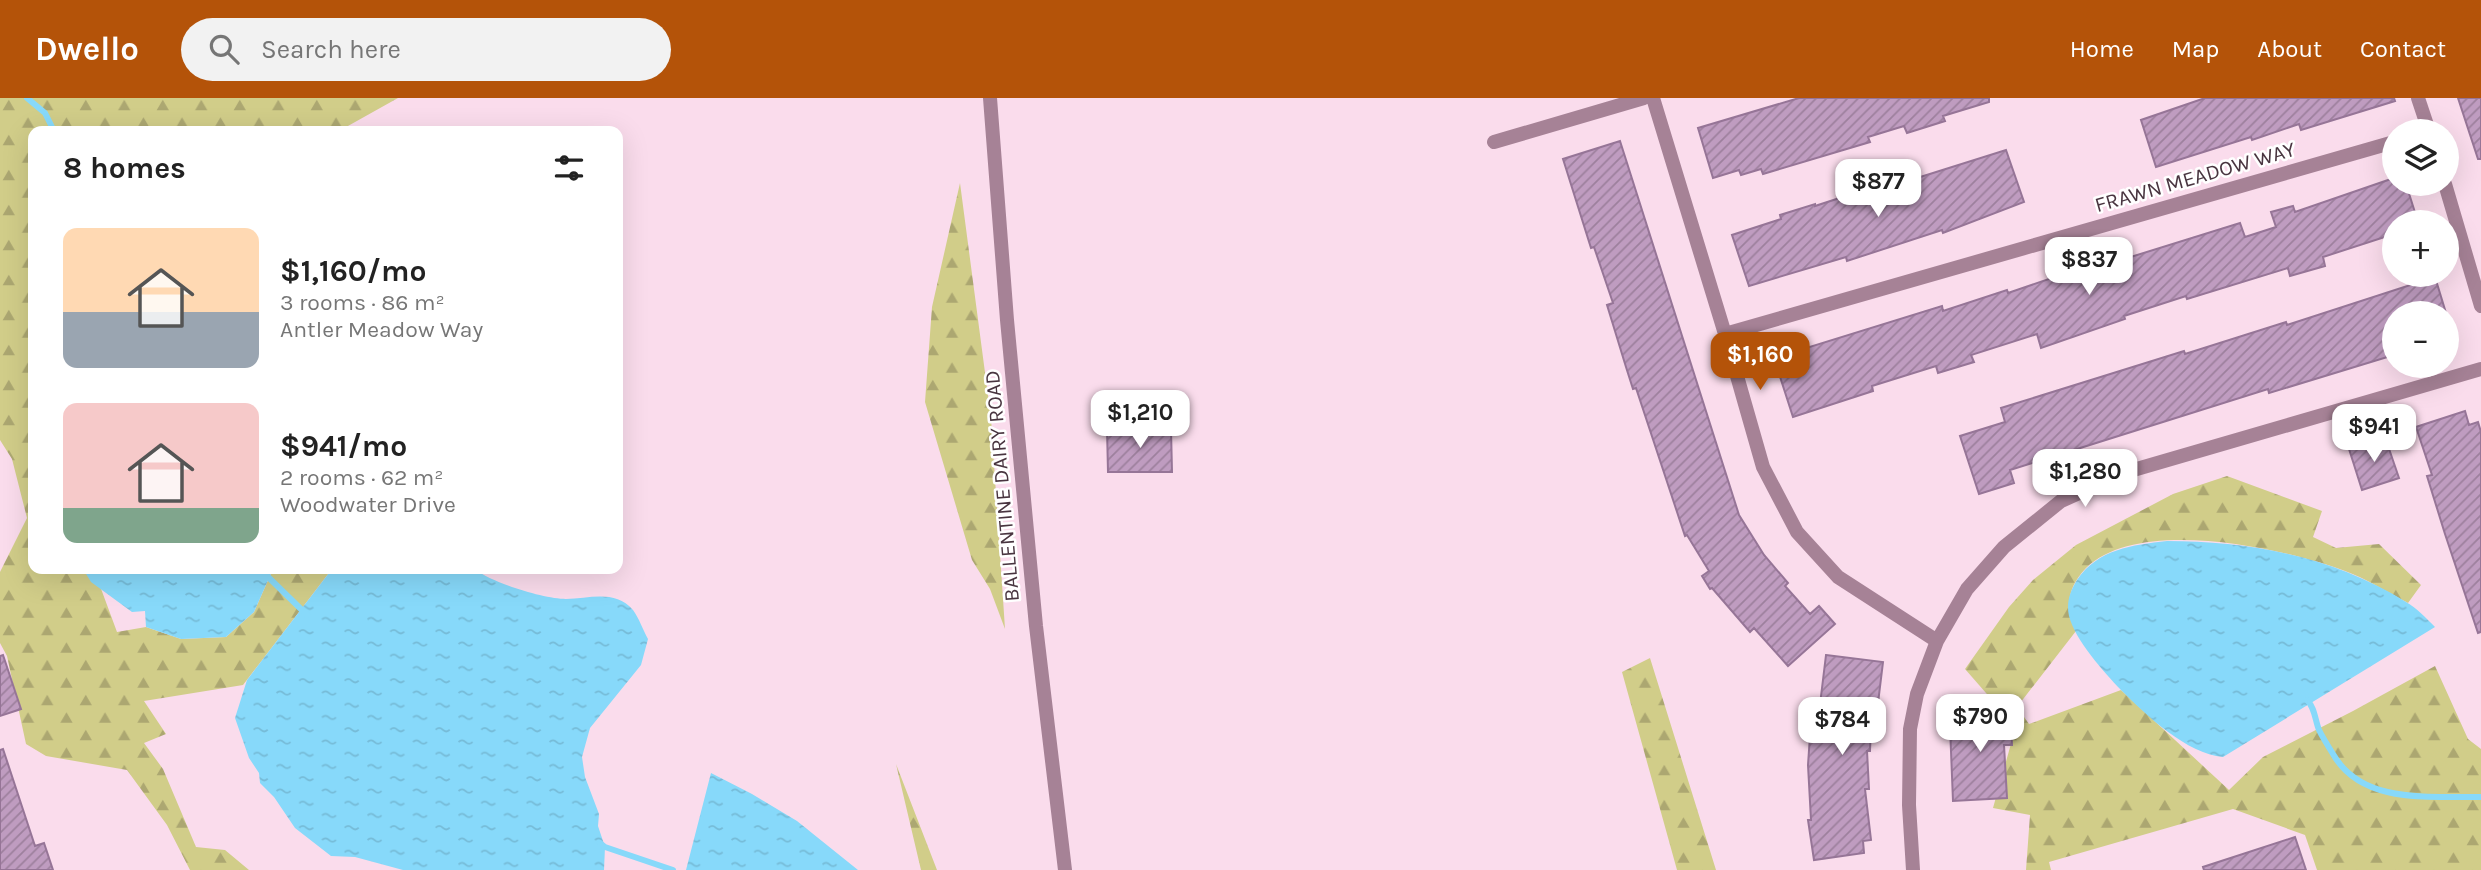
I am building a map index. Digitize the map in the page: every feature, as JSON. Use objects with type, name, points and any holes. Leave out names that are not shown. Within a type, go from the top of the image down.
[{"type":"street","name":"BALLENTINE DAIRY ROAD","points":[[990,98],[1007,320],[1032,584],[1065,870]]},
{"type":"street","points":[[1494,142],[1644,98]]},
{"type":"street","points":[[1653,98],[1763,467],[1797,532],[1838,577],[1937,640]]},
{"type":"street","points":[[2418,98],[2425,119]]},
{"type":"street","name":"FRAWN MEADOW WAY","points":[[1725,334],[2382,145]]},
{"type":"street","points":[[2449,196],[2481,306]]},
{"type":"street","points":[[1913,870],[1909,805],[1910,729],[1917,694],[1937,640],[1967,589],[2004,547],[2061,500],[2123,473],[2481,369]]},
{"type":"green space","points":[[0,98],[398,98],[348,126],[28,126],[28,574],[92,574],[100,586],[117,632],[146,627],[181,639],[226,637],[254,612],[271,574],[328,574],[243,685],[144,701],[166,734],[144,743],[163,769],[196,847],[225,850],[249,870],[190,870],[167,825],[127,770],[46,756],[26,744],[7,656],[0,643],[0,572],[27,518],[12,459],[0,440]]},
{"type":"green space","points":[[960,183],[991,418],[1005,629],[990,589],[972,560],[925,402],[932,307]]},
{"type":"green space","points":[[2227,476],[2322,511],[2313,537],[2336,548],[2379,544],[2421,585],[2408,603],[2361,578],[2318,562],[2250,546],[2212,541],[2140,543],[2110,552],[2086,568],[2075,583],[2069,606],[2076,631],[2017,707],[2029,724],[2121,690],[2229,790],[2263,757],[2435,666],[2468,739],[2481,749],[2481,870],[2317,870],[2305,835],[2233,809],[2049,862],[2051,870],[2026,870],[2030,815],[1993,808],[2014,733],[1993,701],[1965,669],[2009,607],[2033,580],[2076,545],[2173,494]]},
{"type":"green space","points":[[1650,658],[1716,870],[1677,870],[1622,672]]},
{"type":"green space","points":[[896,764],[937,870],[921,870]]},
{"type":"water","points":[[2167,541],[2260,548],[2321,563],[2379,586],[2414,607],[2435,627],[2223,757],[2209,754],[2195,749],[2168,732],[2121,690],[2084,645],[2072,625],[2068,611],[2072,588],[2095,561],[2117,550]]},
{"type":"water","points":[[86,574],[271,574],[254,612],[226,637],[181,639],[146,627],[145,611],[132,612],[91,582]]},
{"type":"water","points":[[328,574],[483,574],[505,585],[556,598],[610,597],[626,603],[633,610],[648,639],[641,665],[590,728],[582,757],[585,777],[599,814],[598,826],[605,847],[604,870],[403,870],[355,857],[331,856],[295,828],[274,797],[260,783],[259,773],[249,758],[235,718],[247,680]]},
{"type":"water","points":[[711,773],[797,821],[858,870],[686,870]]},
{"type":"building","points":[[1799,98],[1989,98],[1989,102],[1943,116],[1945,121],[1907,133],[1904,126],[1868,137],[1870,142],[1763,174],[1761,169],[1741,175],[1739,170],[1713,178],[1698,128]]},
{"type":"building","points":[[2205,98],[2394,98],[2395,101],[2301,130],[2299,124],[2252,140],[2251,137],[2156,167],[2141,120]]},
{"type":"building","points":[[2458,98],[2481,98],[2481,159],[2478,159]]},
{"type":"building","points":[[1620,141],[1739,515],[1764,555],[1788,583],[1785,586],[1810,614],[1819,606],[1835,624],[1788,666],[1754,628],[1750,632],[1712,588],[1710,589],[1702,576],[1709,571],[1687,535],[1685,536],[1636,388],[1633,389],[1607,305],[1613,303],[1594,247],[1591,248],[1563,159]]},
{"type":"building","points":[[2006,150],[2024,202],[1943,233],[1942,230],[1847,261],[1846,257],[1749,286],[1732,235],[1781,219],[1780,215],[1815,204],[1861,191],[1863,195]]},
{"type":"building","points":[[2382,182],[2382,196],[2410,196],[2414,210],[2382,210],[2382,238],[2323,257],[2325,266],[2290,276],[2288,268],[2187,299],[2186,296],[2124,316],[2125,319],[2041,348],[2037,334],[1971,355],[1974,362],[1938,373],[1936,366],[1872,386],[1873,391],[1793,417],[1774,358],[1942,306],[1943,311],[2007,290],[2008,293],[2090,265],[2095,279],[2124,270],[2121,260],[2240,223],[2245,237],[2276,227],[2271,212],[2293,206],[2295,212]]},
{"type":"building","points":[[2404,287],[2438,287],[2442,301],[2382,301],[2382,359],[2269,393],[2268,389],[2010,470],[2014,483],[1979,494],[1960,436],[2005,422],[2001,408],[2184,351],[2185,354],[2286,322],[2287,325]]},
{"type":"building","points":[[2465,411],[2469,425],[2478,422],[2481,432],[2481,632],[2478,633],[2427,476],[2432,475],[2416,427]]},
{"type":"building","points":[[1107,429],[1171,429],[1172,472],[1108,472]]},
{"type":"building","points":[[2385,437],[2399,478],[2362,490],[2349,449]]},
{"type":"building","points":[[3,655],[21,709],[0,716],[0,656]]},
{"type":"building","points":[[1826,655],[1883,662],[1878,703],[1872,702],[1870,751],[1867,751],[1869,789],[1865,789],[1871,840],[1863,841],[1864,853],[1814,860],[1808,820],[1811,820],[1808,765],[1811,721],[1818,721]]},
{"type":"building","points":[[2010,707],[2012,745],[2004,745],[2007,798],[1953,801],[1950,726],[1961,726],[1961,709]]},
{"type":"building","points":[[3,749],[35,846],[44,843],[53,870],[0,870],[0,750]]},
{"type":"building","points":[[2295,837],[2306,870],[2204,870],[2203,867]]},
{"type":"waterway","points":[[27,98],[45,113],[52,126]]},
{"type":"waterway","points":[[265,574],[307,615]]},
{"type":"waterway","points":[[2307,700],[2319,730],[2333,754],[2346,770],[2361,782],[2379,790],[2399,794],[2481,797]]},
{"type":"waterway","points":[[600,843],[673,870]]}]
